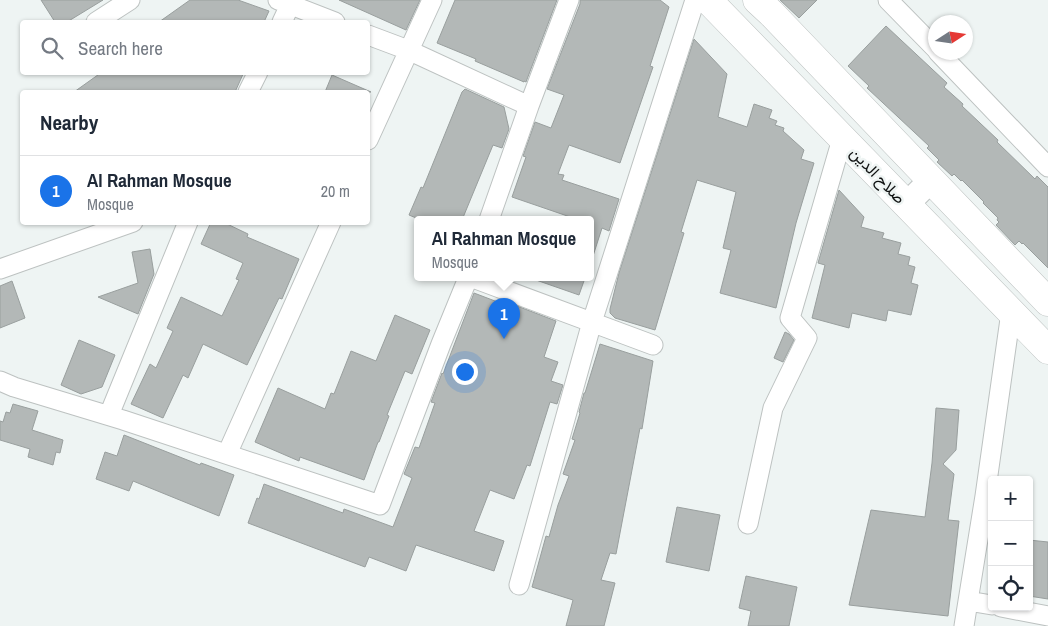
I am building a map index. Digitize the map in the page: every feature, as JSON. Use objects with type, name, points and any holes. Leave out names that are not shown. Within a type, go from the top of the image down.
[{"type":"highway","name":"صلاح الدين","points":[[708,0],[1048,350]]},
{"type":"highway","points":[[757,0],[1048,302]]},
{"type":"main road","points":[[906,205],[932,180]]},
{"type":"street","points":[[99,20],[130,0]]},
{"type":"street","points":[[370,136],[432,0]]},
{"type":"street","points":[[490,216],[569,0]]},
{"type":"street","points":[[519,585],[592,322],[695,0]]},
{"type":"street","points":[[888,0],[928,41]]},
{"type":"street","points":[[282,20],[284,3],[330,20]]},
{"type":"street","points":[[370,36],[408,50],[529,106]]},
{"type":"street","points":[[946,60],[1048,167]]},
{"type":"street","points":[[249,90],[256,75]]},
{"type":"street","points":[[748,524],[773,408],[807,338],[790,318],[842,139]]},
{"type":"street","points":[[0,269],[125,225]]},
{"type":"street","points":[[109,415],[187,225]]},
{"type":"street","points":[[227,454],[330,225]]},
{"type":"street","points":[[0,381],[380,505],[467,281]]},
{"type":"street","points":[[481,281],[653,346]]},
{"type":"street","points":[[964,626],[985,496],[1011,312]]},
{"type":"street","points":[[968,601],[988,604]]},
{"type":"street","points":[[1022,611],[1048,616]]},
{"type":"building","points":[[41,0],[103,0],[70,20],[54,20]]},
{"type":"building","points":[[190,0],[238,0],[269,11],[265,20],[162,20]]},
{"type":"building","points":[[339,0],[420,0],[406,30]]},
{"type":"building","points":[[455,0],[557,0],[526,82],[437,43]]},
{"type":"building","points":[[580,0],[660,0],[669,7],[650,66],[653,67],[620,163],[569,145],[558,174],[564,175],[562,180],[619,199],[609,231],[602,228],[594,253],[594,216],[567,216],[512,197],[526,157],[523,156],[535,122],[551,128],[564,95],[547,89]]},
{"type":"building","points":[[780,0],[817,0],[799,18]]},
{"type":"building","points":[[886,26],[947,83],[944,87],[998,140],[997,142],[1035,179],[1037,176],[1048,187],[1048,268],[1023,243],[1019,241],[1015,245],[996,225],[999,222],[998,218],[984,202],[962,180],[954,174],[952,176],[937,162],[939,160],[927,148],[929,146],[867,88],[869,86],[848,66]]},
{"type":"building","points":[[694,39],[727,74],[718,117],[747,127],[754,104],[772,110],[769,118],[777,121],[775,125],[784,128],[783,131],[804,150],[801,159],[814,163],[796,223],[776,308],[720,293],[731,250],[723,248],[736,192],[697,180],[681,232],[684,233],[655,330],[615,318],[610,313],[610,309],[619,273]]},
{"type":"building","points":[[98,75],[243,75],[236,90],[77,90]]},
{"type":"building","points":[[332,75],[366,90],[326,90]]},
{"type":"building","points":[[465,89],[504,107],[509,129],[502,148],[493,145],[464,216],[414,217],[409,215],[421,187],[423,188],[462,92]]},
{"type":"building","points":[[839,190],[864,217],[861,227],[884,233],[882,238],[901,243],[898,254],[910,257],[908,265],[915,267],[911,283],[918,285],[911,315],[888,310],[886,321],[852,313],[849,328],[812,318],[825,265],[818,263]]},
{"type":"building","points":[[210,225],[229,225],[248,234],[247,237],[299,259],[282,299],[279,298],[247,365],[203,344],[188,378],[183,375],[163,418],[131,404],[150,364],[156,368],[173,331],[167,328],[181,297],[222,316],[239,280],[236,279],[243,263],[201,244]]},
{"type":"building","points":[[150,249],[154,274],[138,314],[98,297],[138,283],[132,252]]},
{"type":"building","points":[[12,281],[25,318],[0,328],[0,286]]},
{"type":"building","points":[[539,281],[584,281],[579,295]]},
{"type":"building","points":[[474,293],[516,309],[517,306],[556,321],[544,357],[558,362],[551,381],[563,385],[557,404],[550,402],[530,466],[527,465],[514,499],[490,490],[474,531],[504,541],[494,571],[416,545],[406,571],[369,557],[365,567],[248,523],[264,484],[343,513],[344,509],[393,527],[412,478],[404,474],[415,447],[419,448],[435,403],[431,402]]},
{"type":"building","points":[[395,315],[430,330],[412,374],[405,371],[364,480],[300,457],[299,461],[255,442],[278,388],[325,409],[331,393],[334,394],[351,351],[376,361]]},
{"type":"building","points":[[785,332],[794,340],[783,362],[774,358]]},
{"type":"building","points":[[79,340],[115,355],[102,387],[81,394],[61,385]]},
{"type":"building","points":[[600,344],[653,361],[642,429],[640,428],[616,554],[610,553],[601,580],[615,583],[604,626],[566,626],[573,600],[532,587],[546,536],[549,537],[569,476],[563,474],[575,440],[572,439],[579,412]]},
{"type":"building","points":[[13,404],[38,411],[32,430],[63,440],[60,453],[56,452],[53,465],[28,457],[30,449],[0,440],[0,421],[3,422],[6,412],[10,413]]},
{"type":"building","points":[[936,408],[959,410],[956,450],[943,464],[954,474],[948,520],[959,521],[948,616],[849,605],[871,510],[925,517],[932,463]]},
{"type":"building","points":[[124,435],[200,465],[201,463],[234,475],[219,516],[133,481],[129,491],[96,479],[105,452],[117,456]]},
{"type":"building","points":[[677,507],[720,515],[709,571],[666,562]]},
{"type":"building","points":[[1033,540],[1048,542],[1048,599],[1033,597]]},
{"type":"building","points":[[746,576],[797,587],[789,626],[748,626],[751,611],[739,608]]},
{"type":"place","name":"Al Rahman Mosque","points":[[504,339]]}]
